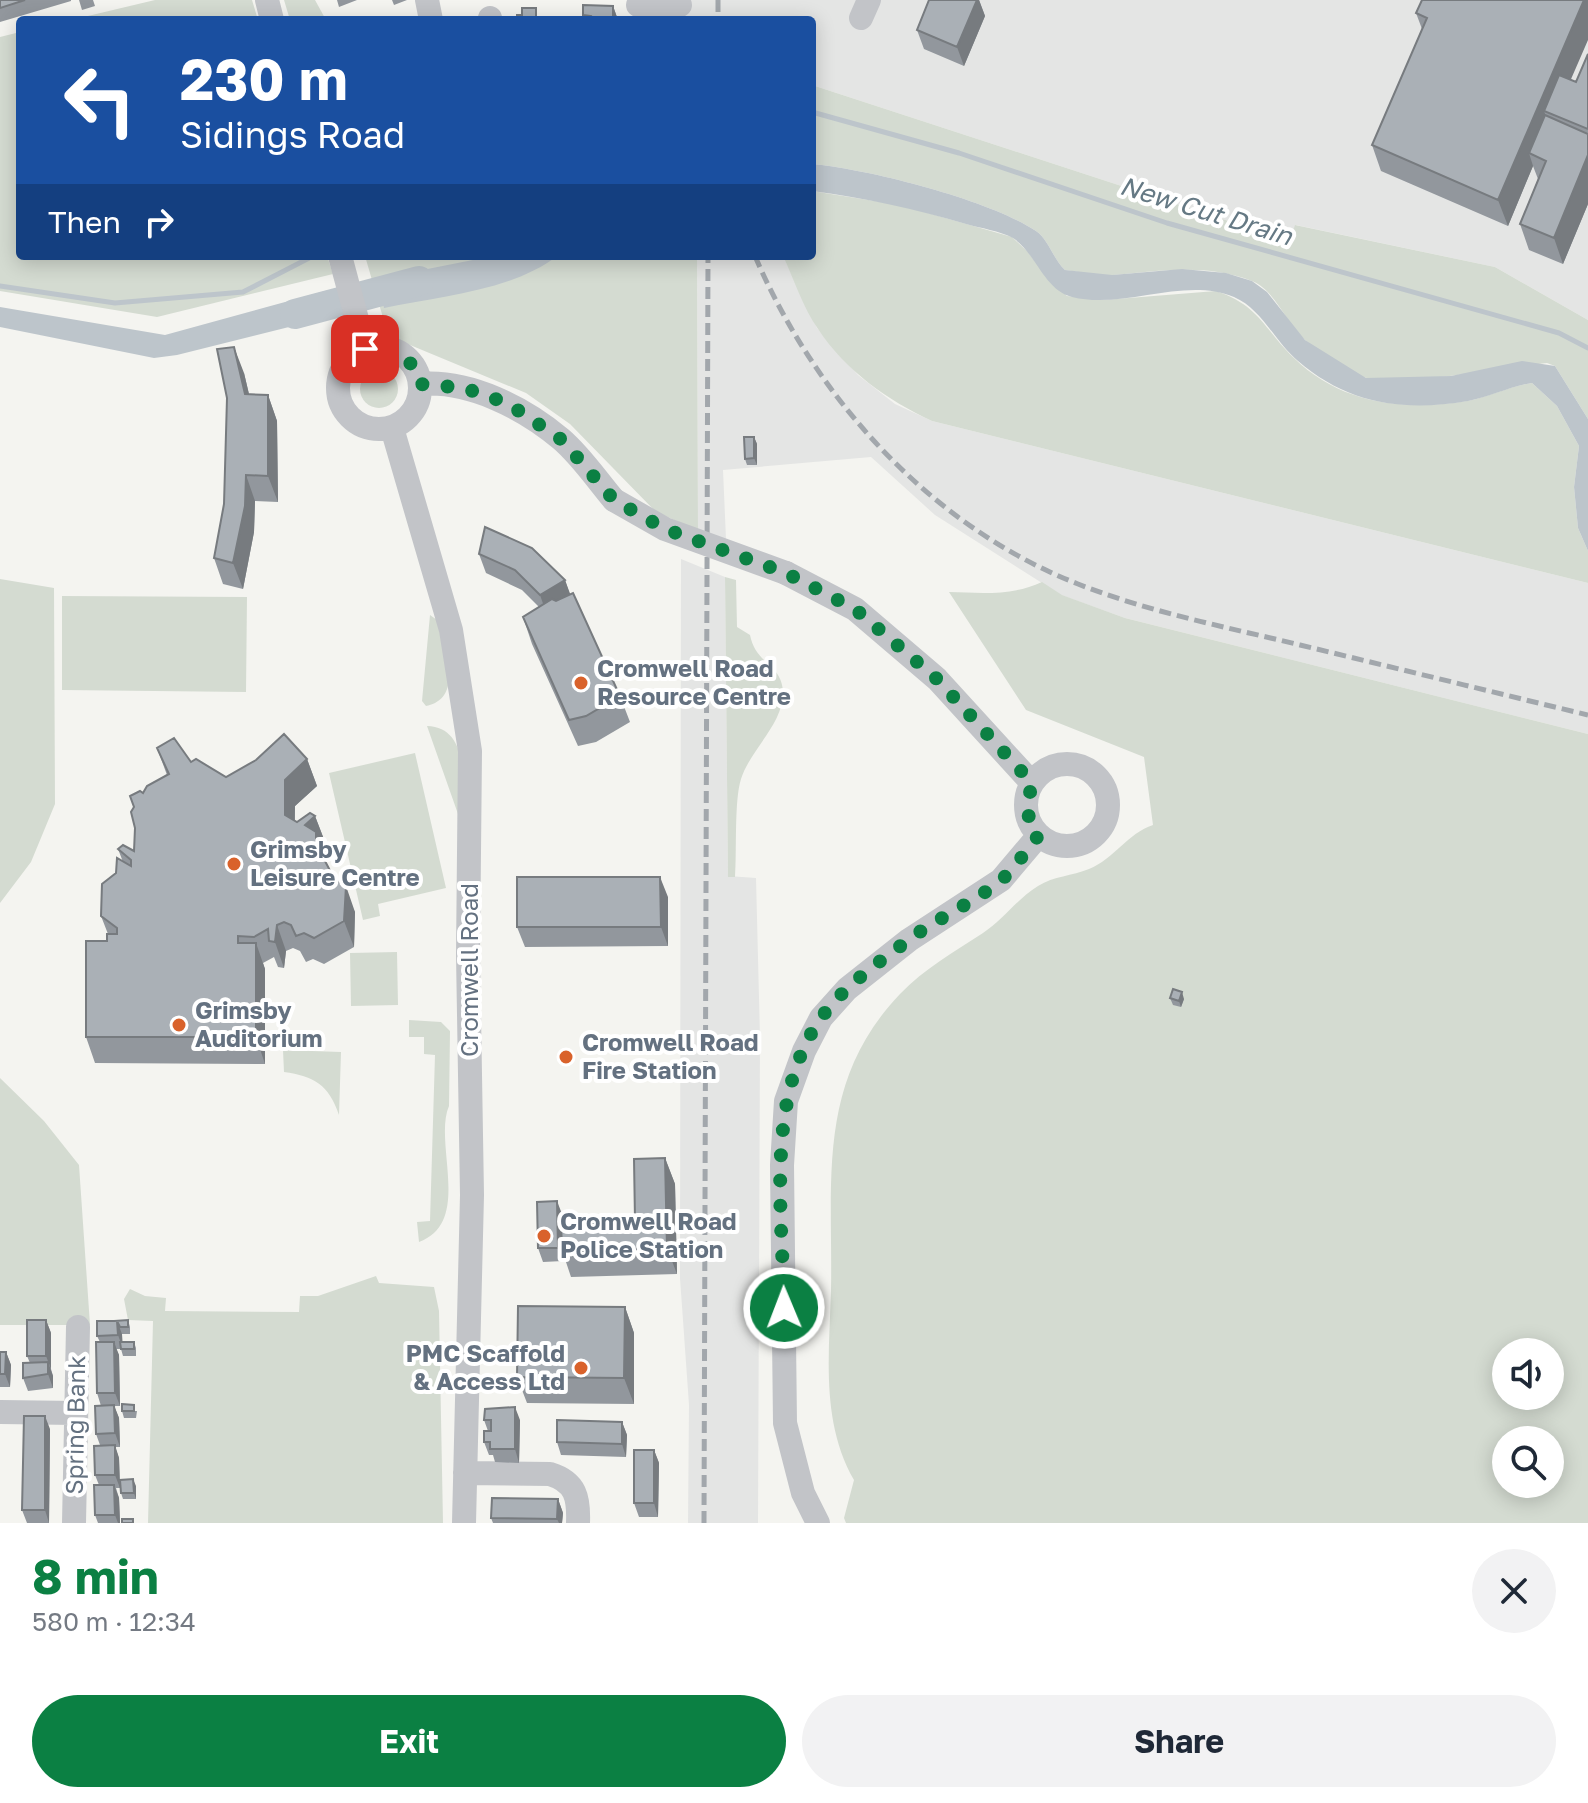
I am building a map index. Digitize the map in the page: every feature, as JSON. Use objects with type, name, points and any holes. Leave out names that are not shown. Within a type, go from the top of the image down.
[{"type":"street","points":[[638,8],[680,5]]},
{"type":"street","points":[[342,264],[365,349]]},
{"type":"street","points":[[365,349],[394,349],[407,357],[420,384],[414,411],[392,428],[363,427],[351,419],[338,395],[343,367],[365,349]]},
{"type":"street","points":[[420,384],[464,388],[507,403],[562,440],[614,500],[665,529],[786,573],[855,609],[937,679],[1032,783]]},
{"type":"street","name":"Cromwell Road","points":[[392,428],[451,630],[470,751],[468,954],[472,1195],[464,1523]]},
{"type":"street","points":[[1068,764],[1086,769],[1097,778],[1108,801],[1107,815],[1098,832],[1087,841],[1065,846],[1039,835],[1026,811],[1032,783],[1054,766],[1068,764]]},
{"type":"street","points":[[818,1523],[803,1493],[785,1423],[782,1165],[786,1101],[804,1051],[821,1018],[847,989],[909,940],[1001,880],[1039,835]]},
{"type":"street","name":"Spring Bank","points":[[74,1523],[78,1327]]},
{"type":"street","points":[[0,1412],[76,1413]]},
{"type":"street","points":[[465,1473],[550,1474],[562,1478],[578,1497],[578,1523]]},
{"type":"shaded area","points":[[155,0],[252,0],[257,16],[88,16]]},
{"type":"shaded area","points":[[284,0],[315,0],[324,16],[289,16]]},
{"type":"shaded area","points":[[684,0],[1588,0],[1588,320],[1495,267],[1296,225],[1290,241],[816,86],[816,16],[684,16]]},
{"type":"shaded area","points":[[16,33],[16,260],[328,260],[333,274],[157,317],[0,291],[0,37]]},
{"type":"shaded area","points":[[816,86],[1290,241],[1295,225],[1495,267],[1588,320],[1588,419],[1555,366],[1547,363],[1422,379],[1360,376],[1331,360],[1304,339],[1274,299],[1252,281],[1201,270],[1107,275],[1065,270],[1044,239],[1015,219],[960,197],[816,164]]},
{"type":"shaded area","points":[[816,164],[864,172],[928,188],[1015,219],[1044,239],[1065,270],[1112,275],[1182,269],[1226,273],[1252,281],[1267,292],[1305,340],[1366,378],[1451,376],[1522,361],[1555,366],[1588,419],[1588,551],[1578,528],[1574,487],[1579,446],[1557,406],[1532,383],[1476,399],[1444,404],[1399,405],[1377,401],[1337,387],[1317,376],[1290,353],[1253,309],[1234,297],[1195,290],[1112,300],[1072,297],[1054,287],[1013,238],[909,209],[816,192]]},
{"type":"shaded area","points":[[816,192],[900,205],[1012,237],[1028,252],[1051,283],[1067,296],[1104,300],[1216,291],[1252,311],[1294,358],[1312,373],[1332,386],[1374,400],[1397,404],[1443,404],[1475,399],[1532,383],[1557,406],[1579,446],[1574,487],[1578,528],[1588,551],[1588,583],[932,421],[884,394],[855,371],[829,344],[803,303],[785,260],[816,260]]},
{"type":"shaded area","points":[[366,260],[697,260],[698,531],[655,511],[570,424],[526,393],[398,340],[386,328]]},
{"type":"shaded area","points":[[473,260],[551,260],[497,285],[384,308],[377,279]]},
{"type":"shaded area","points":[[697,260],[785,260],[817,328],[858,375],[895,404],[932,421],[1588,583],[1588,734],[1125,618],[1061,595],[935,515],[871,457],[723,470],[726,539],[698,531]]},
{"type":"shaded area","points":[[329,290],[337,315],[154,358],[0,327],[0,307],[165,335]]},
{"type":"shaded area","points":[[379,370],[392,376],[398,389],[392,402],[379,408],[366,402],[360,389],[366,376]]},
{"type":"shaded area","points":[[681,559],[725,577],[728,876],[756,878],[760,1038],[758,1523],[688,1523],[689,1405],[680,1278]]},
{"type":"shaded area","points":[[725,577],[736,580],[737,627],[750,635],[757,652],[778,675],[783,691],[782,703],[773,725],[741,779],[735,877],[728,877]]},
{"type":"shaded area","points":[[0,579],[54,588],[55,804],[31,862],[0,903]]},
{"type":"shaded area","points":[[1042,582],[1062,595],[1125,618],[1588,734],[1588,1523],[846,1523],[844,1518],[854,1480],[836,1435],[829,1388],[831,1210],[835,1134],[842,1097],[854,1062],[873,1027],[900,994],[919,977],[990,928],[1038,886],[1098,865],[1136,834],[1153,825],[1144,757],[1026,710],[949,592],[1019,590]]},
{"type":"shaded area","points":[[62,596],[247,597],[246,692],[62,690]]},
{"type":"shaded area","points":[[430,615],[437,620],[447,657],[449,682],[438,701],[426,706],[422,701]]},
{"type":"shaded area","points":[[427,726],[442,729],[452,738],[459,751],[464,783],[464,831]]},
{"type":"shaded area","points":[[415,753],[446,888],[378,904],[380,916],[363,920],[329,773]]},
{"type":"shaded area","points":[[397,952],[398,1005],[351,1006],[350,953]]},
{"type":"shaded area","points":[[409,1020],[441,1022],[450,1031],[449,1106],[445,1122],[448,1200],[444,1218],[435,1232],[419,1242],[417,1222],[430,1221],[435,1055],[424,1054],[424,1037],[409,1037]]},
{"type":"shaded area","points":[[283,1050],[341,1052],[339,1115],[330,1096],[319,1084],[304,1076],[284,1072]]},
{"type":"shaded area","points":[[0,1078],[44,1121],[79,1165],[90,1325],[0,1325]]},
{"type":"shaded area","points":[[376,1276],[379,1283],[434,1287],[439,1311],[443,1523],[148,1523],[153,1321],[128,1320],[124,1299],[130,1289],[145,1296],[166,1298],[165,1311],[299,1312],[300,1296],[318,1296]]},
{"type":"building","points":[[0,0],[25,0],[0,8]]},
{"type":"building","points":[[929,0],[977,0],[957,47],[917,30]]},
{"type":"building","points":[[1422,0],[1584,0],[1498,200],[1372,145],[1427,18],[1416,13]]},
{"type":"building","points":[[583,5],[613,6],[613,16],[583,15]]},
{"type":"building","points":[[522,8],[536,8],[536,16],[517,16],[522,15]]},
{"type":"building","points":[[1588,54],[1588,129],[1544,111],[1559,75],[1576,82]]},
{"type":"building","points":[[1545,115],[1588,134],[1588,155],[1554,238],[1520,224],[1546,161],[1529,153]]},
{"type":"building","points":[[234,347],[245,394],[268,395],[268,476],[246,475],[245,506],[233,563],[214,558],[224,504],[227,398],[217,349]]},
{"type":"building","points":[[744,437],[754,437],[754,458],[745,459]]},
{"type":"building","points":[[485,527],[532,548],[565,580],[540,595],[515,570],[479,554]]},
{"type":"building","name":"Cromwell Road Resource Centre","points":[[573,593],[620,696],[586,716],[569,720],[523,617],[552,599],[556,601]]},
{"type":"building","name":"Grimsby Leisure Centre","points":[[284,734],[307,759],[285,780],[285,815],[297,822],[310,813],[315,816],[305,825],[316,832],[316,844],[335,880],[346,886],[344,921],[314,938],[304,933],[296,936],[291,925],[284,922],[277,925],[275,942],[269,941],[268,929],[254,937],[238,936],[238,943],[256,943],[256,1037],[86,1037],[86,941],[107,941],[107,934],[117,934],[117,928],[101,916],[102,884],[116,873],[117,858],[131,866],[131,860],[118,849],[123,845],[134,851],[135,828],[131,812],[134,807],[130,796],[140,791],[143,793],[147,786],[169,774],[157,748],[174,738],[191,762],[196,759],[226,777],[256,760]]},
{"type":"building","points":[[517,877],[660,877],[661,927],[517,927]]},
{"type":"building","points":[[1173,989],[1182,992],[1179,1001],[1170,998]]},
{"type":"building","points":[[665,1158],[667,1248],[562,1250],[561,1222],[635,1220],[634,1159]]},
{"type":"building","points":[[557,1201],[558,1248],[538,1248],[537,1202]]},
{"type":"building","points":[[518,1306],[625,1307],[624,1378],[517,1377]]},
{"type":"building","points":[[27,1320],[46,1320],[46,1356],[27,1356]]},
{"type":"building","points":[[128,1320],[128,1327],[120,1327],[114,1321]]},
{"type":"building","points":[[97,1321],[117,1321],[118,1335],[97,1336]]},
{"type":"building","points":[[96,1342],[114,1342],[115,1393],[97,1393]]},
{"type":"building","points":[[120,1342],[134,1342],[134,1349],[121,1349]]},
{"type":"building","points":[[0,1352],[6,1352],[5,1374],[0,1374]]},
{"type":"building","points":[[48,1362],[48,1374],[23,1378],[23,1363]]},
{"type":"building","points":[[122,1404],[134,1405],[134,1411],[122,1411]]},
{"type":"building","points":[[114,1405],[115,1433],[96,1434],[95,1406]]},
{"type":"building","points":[[515,1407],[515,1449],[490,1449],[490,1442],[484,1442],[484,1431],[491,1431],[491,1420],[484,1420],[485,1409]]},
{"type":"building","points":[[24,1416],[45,1416],[45,1510],[22,1510]]},
{"type":"building","points":[[557,1420],[622,1422],[622,1444],[557,1442]]},
{"type":"building","points":[[115,1445],[115,1475],[95,1475],[94,1446]]},
{"type":"building","points":[[634,1450],[654,1450],[654,1503],[634,1503]]},
{"type":"building","points":[[133,1479],[134,1493],[121,1493],[120,1480]]},
{"type":"building","points":[[94,1485],[114,1485],[115,1515],[95,1515]]},
{"type":"building","points":[[492,1498],[558,1499],[557,1519],[491,1518]]},
{"type":"building","points":[[122,1519],[133,1519],[133,1523],[122,1523]]},
{"type":"waterway","name":"New Cut Drain","points":[[816,113],[959,153],[1167,223],[1559,333],[1588,348]]},
{"type":"waterway","name":"New Cut Drain","points":[[0,286],[115,303],[243,292],[305,260]]},
{"type":"waterway","points":[[295,314],[419,281]]},
{"type":"railway","points":[[718,0],[718,16]]},
{"type":"railway","points":[[704,1523],[708,260]]},
{"type":"railway","points":[[757,260],[780,309],[811,360],[846,408],[885,452],[928,493],[975,529],[1025,559],[1078,584],[1160,611],[1588,715]]},
{"type":"place","name":"Cromwell Road Resource Centre","points":[[581,683]]},
{"type":"place","name":"Grimsby Leisure Centre","points":[[234,864]]},
{"type":"place","name":"Grimsby Auditorium","points":[[179,1025]]},
{"type":"place","name":"Cromwell Road Fire Station","points":[[566,1057]]},
{"type":"place","name":"Cromwell Road Police Station","points":[[544,1236]]},
{"type":"place","name":"PMC Scaffold & Access Ltd","points":[[581,1368]]},
{"type":"route","points":[[365,349],[379,346],[394,349],[407,357],[416,369],[420,384],[464,388],[507,403],[562,440],[614,500],[665,529],[786,573],[855,609],[937,679],[1032,783],[1026,796],[1026,811],[1030,824],[1039,835],[1001,880],[909,940],[847,989],[821,1018],[804,1051],[786,1101],[782,1165],[784,1308]]}]
